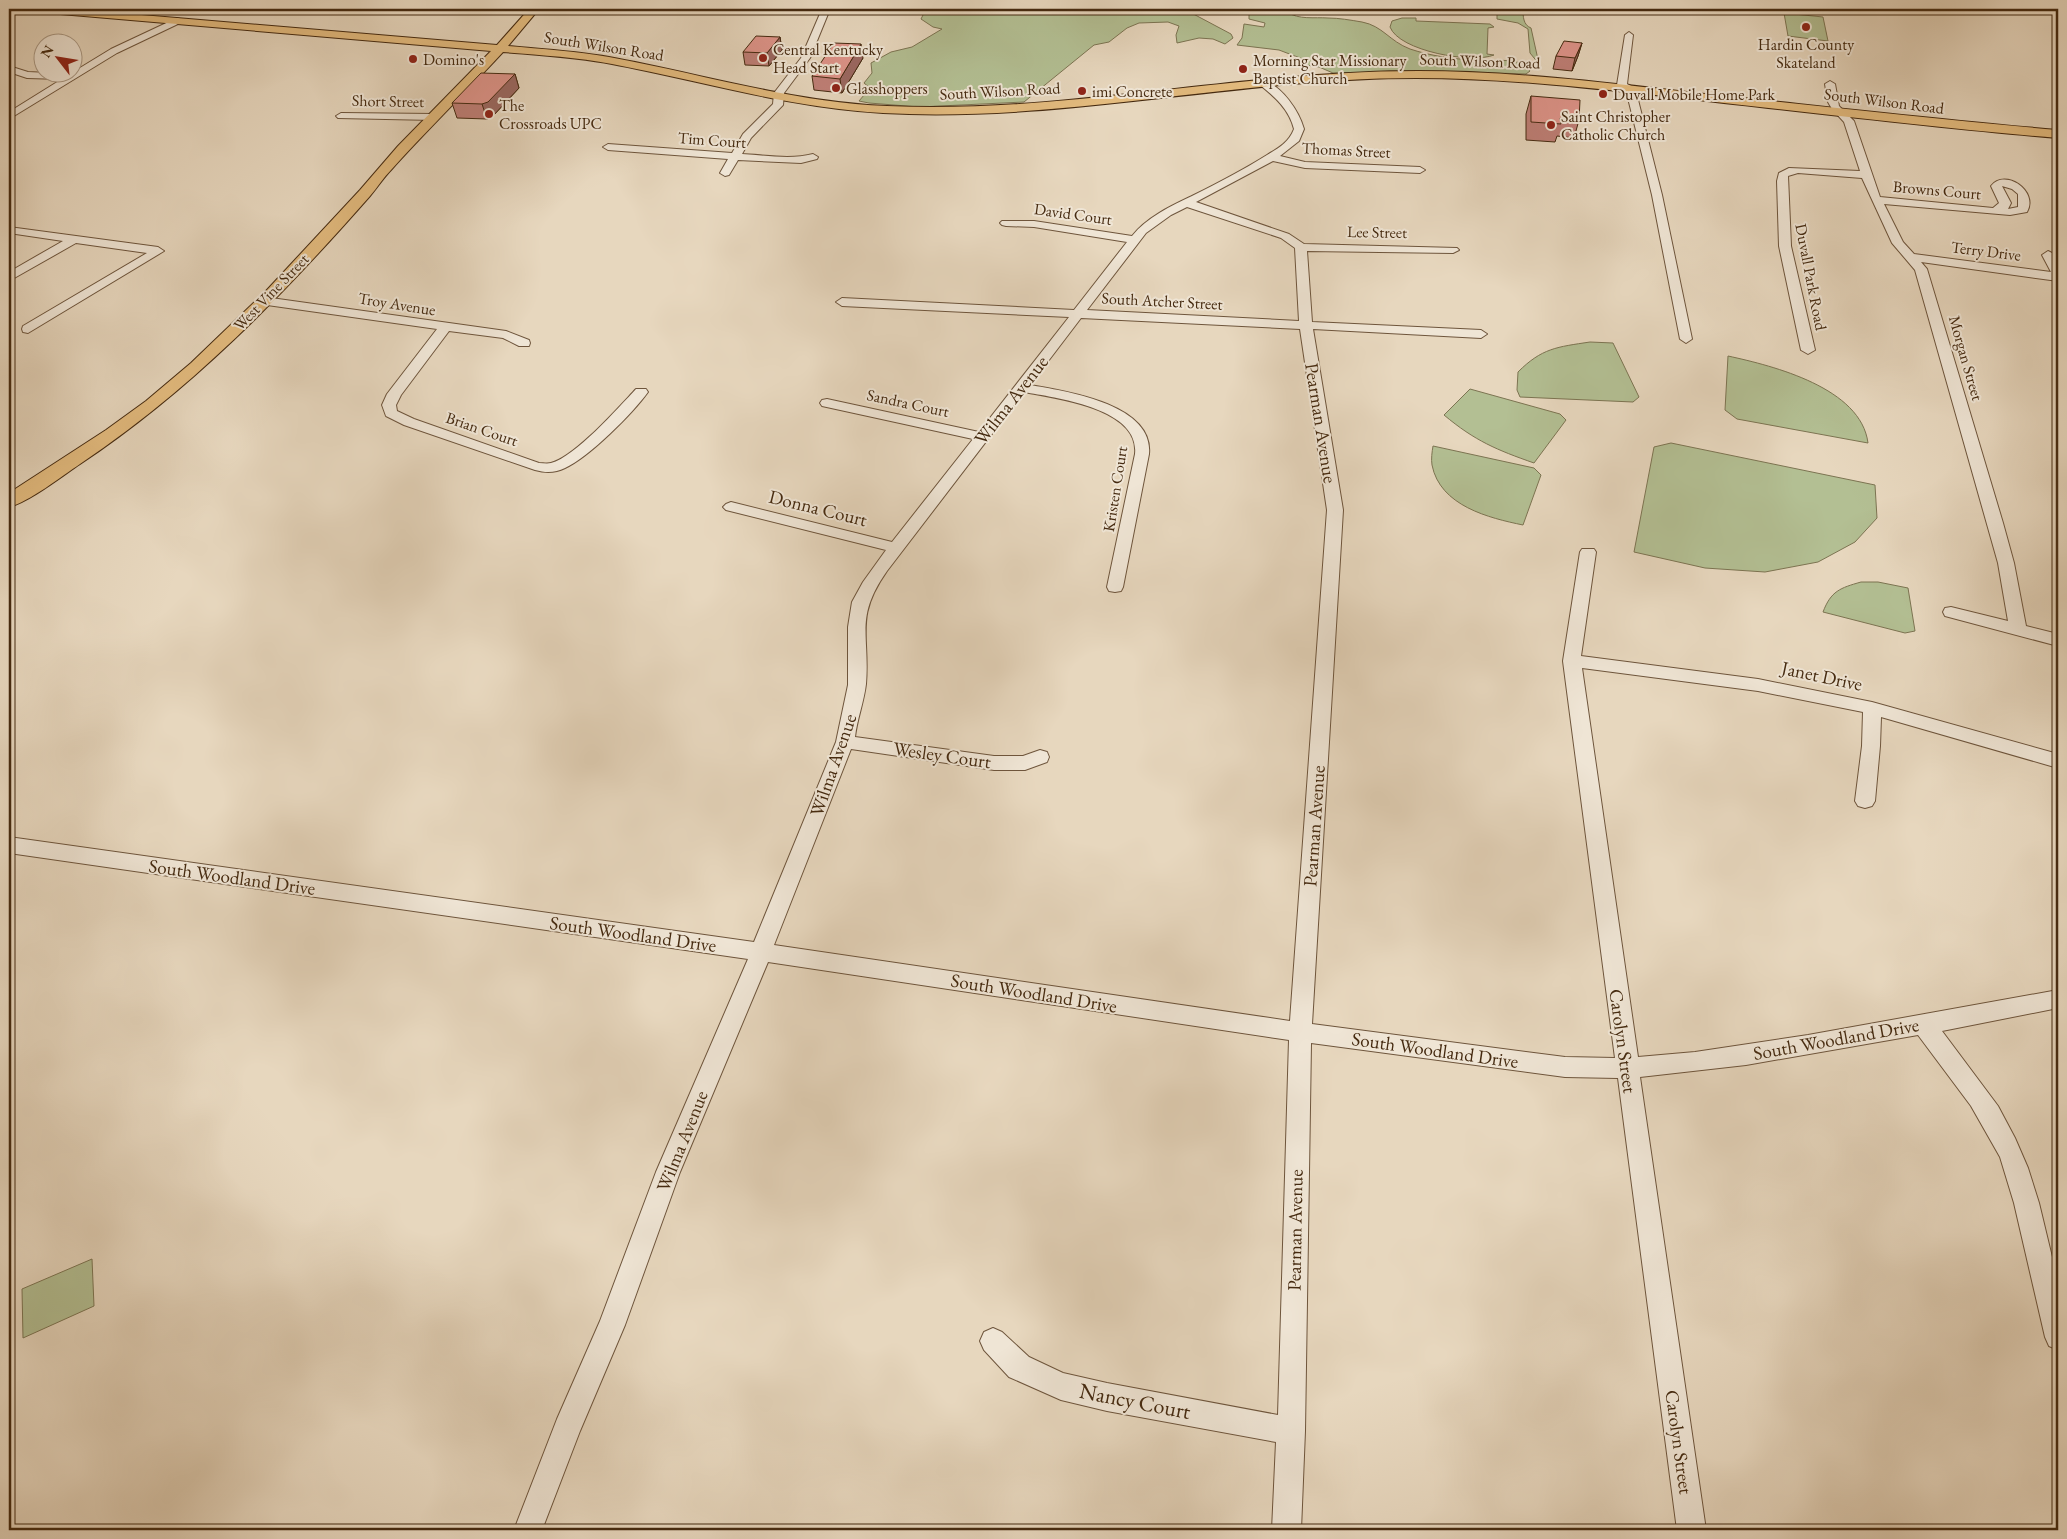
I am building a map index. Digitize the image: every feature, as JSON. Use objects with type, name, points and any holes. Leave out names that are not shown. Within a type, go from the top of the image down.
[{"type":"highway","points":[[2042,9],[2058,10]]},
{"type":"main road","name":"South Wilson Road","points":[[37,9],[600,58],[778,98],[878,110],[961,111],[1055,104],[1340,76],[1443,75],[1532,78],[2058,134]]},
{"type":"main road","name":"West Vine Street","points":[[9,501],[92,448],[163,396],[223,342],[264,301],[434,117],[501,48],[534,9]]},
{"type":"street","points":[[725,173],[747,136],[778,105],[778,93],[810,48],[826,9]]},
{"type":"street","points":[[82,70],[114,51],[177,21]]},
{"type":"street","points":[[1629,34],[1622,85],[1630,88],[1657,195],[1686,339]]},
{"type":"street","points":[[9,69],[32,75]]},
{"type":"street","points":[[9,116],[62,82]]},
{"type":"street","name":"Wilma Avenue","points":[[528,1530],[567,1429],[612,1325],[668,1172],[761,952],[845,742],[846,729],[855,699],[859,667],[857,651],[858,610],[872,580],[1135,240],[1154,222],[1271,157],[1290,144],[1298,134],[1299,129],[1290,109],[1263,83]]},
{"type":"street","name":"Morgan Street","points":[[1830,84],[1836,108],[1849,121],[1876,200],[1898,243],[1921,269],[2006,563],[2018,630]]},
{"type":"street","name":"Short Street","points":[[341,116],[434,117]]},
{"type":"street","name":"Tim Court","points":[[608,147],[794,160],[813,157]]},
{"type":"street","name":"Thomas Street","points":[[1271,157],[1304,165],[1420,170]]},
{"type":"street","name":"Duvall Park Road","points":[[1808,350],[1785,246],[1783,175],[1789,171],[1798,170],[1866,175]]},
{"type":"street","name":"Browns Court","points":[[1876,200],[1994,211]]},
{"type":"street","points":[[1187,203],[1286,236],[1301,247]]},
{"type":"street","name":"David Court","points":[[1006,223],[1034,224],[1135,240]]},
{"type":"street","points":[[9,230],[158,251],[28,329]]},
{"type":"street","points":[[9,278],[75,240]]},
{"type":"street","name":"Lee Street","points":[[1301,247],[1453,250]]},
{"type":"street","name":"Pearman Avenue","points":[[1286,1530],[1291,1431],[1300,1032],[1335,510],[1306,324],[1301,247]]},
{"type":"street","points":[[2048,255],[2058,276]]},
{"type":"street","name":"Terry Drive","points":[[1910,257],[2058,276]]},
{"type":"street","name":"Troy Avenue","points":[[264,301],[506,335],[524,343]]},
{"type":"street","name":"South Atcher Street","points":[[842,302],[1481,334]]},
{"type":"street","name":"Brian Court","points":[[445,327],[394,394],[389,405],[391,413],[409,422],[535,466],[552,468],[566,461],[611,422],[641,392]]},
{"type":"street","name":"Kristen Court","points":[[1021,387],[1070,397],[1104,407],[1122,417],[1138,436],[1142,450],[1140,464],[1114,587]]},
{"type":"street","name":"Sandra Court","points":[[826,403],[983,437]]},
{"type":"street","name":"Donna Court","points":[[731,506],[896,548]]},
{"type":"street","name":"Carolyn Street","points":[[1588,552],[1572,661],[1691,1530]]},
{"type":"street","points":[[1951,612],[2058,640]]},
{"type":"street","name":"Janet Drive","points":[[1572,661],[1758,684],[1872,708],[2058,761]]},
{"type":"street","points":[[1865,801],[1872,708]]},
{"type":"street","name":"Wesley Court","points":[[845,742],[994,764],[1025,763],[1040,757]]},
{"type":"street","name":"South Woodland Drive","points":[[9,845],[761,952],[1300,1032],[1566,1067],[1627,1069],[1675,1066],[1809,1045],[2058,999]]},
{"type":"street","points":[[1923,1024],[1971,1087],[2008,1147],[2028,1207],[2058,1337]]},
{"type":"street","name":"Nancy Court","points":[[993,1341],[1019,1367],[1061,1386],[1107,1397],[1291,1431]]},
{"type":"green space","points":[[926,9],[1184,9],[1231,34],[1233,38],[1225,44],[1213,39],[1199,38],[1177,43],[1176,35],[1179,26],[1168,22],[1139,23],[1127,28],[1109,42],[1094,45],[1024,102],[919,107],[859,101],[870,88],[864,83],[872,73],[871,63],[891,52],[912,47],[942,29],[933,27],[921,19]]},
{"type":"green space","points":[[1249,9],[1286,9],[1292,15],[1302,17],[1336,18],[1362,22],[1381,30],[1410,49],[1458,59],[1514,61],[1527,65],[1530,71],[1526,74],[1436,71],[1333,73],[1319,67],[1306,65],[1308,61],[1279,50],[1237,45],[1242,38],[1244,24],[1264,27],[1265,23],[1249,19]]},
{"type":"green space","points":[[1493,9],[1523,9],[1525,23],[1531,28],[1539,64],[1530,53],[1528,29],[1518,23],[1497,19],[1497,12]]},
{"type":"green space","name":"Hardin County Skateland","points":[[1784,13],[1823,17],[1828,41],[1788,36]]},
{"type":"green space","points":[[1402,18],[1416,18],[1416,21],[1490,24],[1494,27],[1488,28],[1487,54],[1494,55],[1470,58],[1421,49],[1407,43],[1396,35],[1390,27],[1392,21]]},
{"type":"green space","points":[[1590,342],[1613,343],[1639,397],[1633,402],[1520,397],[1517,390],[1518,372],[1527,364],[1551,350]]},
{"type":"green space","points":[[1728,356],[1791,373],[1833,394],[1850,408],[1862,424],[1868,443],[1737,419],[1725,410]]},
{"type":"green space","points":[[1470,389],[1560,414],[1566,420],[1534,463],[1487,444],[1466,432],[1444,415]]},
{"type":"green space","points":[[1671,443],[1875,485],[1877,518],[1855,542],[1818,562],[1765,572],[1705,568],[1634,552],[1654,447]]},
{"type":"green space","points":[[1433,446],[1534,468],[1541,475],[1523,525],[1481,514],[1455,500],[1445,491],[1437,479],[1432,465]]},
{"type":"green space","points":[[1861,582],[1878,582],[1908,588],[1915,631],[1905,633],[1823,612],[1829,599],[1837,591]]},
{"type":"green space","points":[[92,1259],[94,1306],[23,1338],[22,1289]]},
{"type":"building","points":[[756,36],[780,37],[767,53],[743,52]]},
{"type":"building","points":[[1564,41],[1582,43],[1575,58],[1556,56]]},
{"type":"building","points":[[834,43],[861,44],[840,79],[812,76]]},
{"type":"building","points":[[481,73],[515,74],[488,102],[482,104],[452,103]]},
{"type":"building","points":[[1531,96],[1580,100],[1579,120],[1560,118],[1561,124],[1531,122]]},
{"type":"place","name":"Hardin County Skateland","points":[[1806,27]]},
{"type":"place","name":"Central Kentucky Head Start","points":[[763,58]]},
{"type":"place","name":"Domino's","points":[[413,59]]},
{"type":"place","name":"Morning Star Missionary Baptist Church","points":[[1243,69]]},
{"type":"place","name":"Glasshoppers","points":[[836,88]]},
{"type":"place","name":"imi Concrete","points":[[1082,91]]},
{"type":"place","name":"Duvall Mobile Home Park","points":[[1603,94]]},
{"type":"place","name":"The Crossroads UPC","points":[[489,114]]},
{"type":"place","name":"Saint Christopher Catholic Church","points":[[1551,125]]}]
